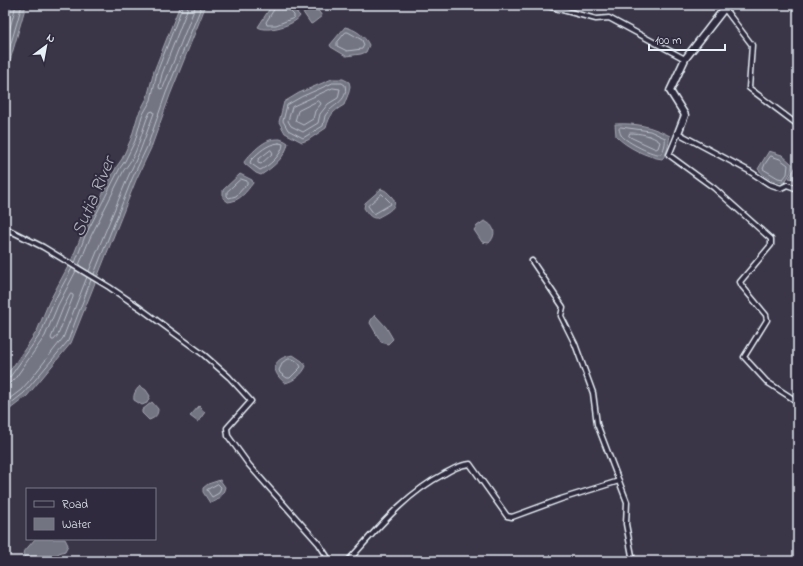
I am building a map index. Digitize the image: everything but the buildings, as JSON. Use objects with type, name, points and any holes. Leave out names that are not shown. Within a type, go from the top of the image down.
[{"type":"street","points":[[544,5],[596,19],[609,18],[685,59]]},
{"type":"street","points":[[798,125],[749,88],[752,45],[725,7],[685,59],[670,91],[685,115],[669,155],[714,188],[771,239],[771,245],[740,282],[766,315],[767,320],[744,357],[767,382],[798,402]]},
{"type":"street","points":[[678,133],[769,184],[781,188],[787,185],[798,189]]},
{"type":"street","points":[[5,228],[43,247],[109,287],[204,355],[229,377],[251,401],[228,428],[228,436],[253,470],[319,544],[330,561]]},
{"type":"street","points":[[532,261],[563,307],[561,316],[575,344],[593,392],[597,424],[627,502],[626,524],[633,561]]},
{"type":"street","points":[[348,561],[392,512],[413,494],[433,480],[461,465],[470,464],[507,516],[512,517],[561,499],[619,481]]},
{"type":"water","points":[[5,5],[26,5],[5,78]]},
{"type":"water","points":[[180,5],[206,5],[170,95],[151,148],[136,180],[71,343],[27,396],[5,413],[5,376],[37,331],[49,302],[72,259],[82,234],[122,159],[131,139],[138,115],[147,98],[154,71]]},
{"type":"water","points":[[272,5],[290,5],[300,16],[287,25],[274,29],[262,29],[258,27]]},
{"type":"water","points":[[298,5],[314,5],[322,16],[311,24]]},
{"type":"water","points":[[345,27],[356,31],[365,39],[369,45],[366,52],[346,56],[331,47],[330,45]]},
{"type":"water","points":[[332,79],[343,79],[349,82],[350,86],[344,105],[332,114],[326,128],[308,140],[302,142],[285,133],[279,122],[284,102],[299,93]]},
{"type":"water","points":[[615,124],[644,126],[670,136],[666,154],[662,159],[637,151],[625,144],[616,136]]},
{"type":"water","points":[[280,139],[288,143],[287,148],[278,162],[261,175],[245,164],[244,162],[249,156],[267,141]]},
{"type":"water","points":[[769,151],[782,155],[792,164],[791,172],[785,182],[777,182],[770,179],[763,175],[758,169]]},
{"type":"water","points":[[797,165],[798,180],[789,178]]},
{"type":"water","points":[[240,174],[252,180],[253,183],[239,198],[228,202],[223,198],[223,190]]},
{"type":"water","points":[[381,189],[386,191],[391,196],[395,203],[388,212],[375,218],[369,215],[364,208],[365,203]]},
{"type":"water","points":[[484,221],[491,225],[494,230],[492,240],[489,243],[482,242],[474,230]]},
{"type":"water","points":[[375,315],[386,327],[393,339],[388,344],[381,342],[370,323]]},
{"type":"water","points":[[293,355],[302,361],[306,366],[298,377],[285,383],[277,374],[275,369],[276,365],[281,359]]},
{"type":"water","points":[[140,386],[146,390],[150,396],[147,403],[142,405],[134,400],[135,392]]},
{"type":"water","points":[[152,402],[158,411],[156,416],[149,420],[142,413],[142,410]]},
{"type":"water","points":[[199,406],[205,412],[198,422],[190,416]]},
{"type":"water","points":[[220,480],[225,487],[223,493],[218,499],[210,503],[203,492],[203,488],[208,484]]},
{"type":"water","points":[[34,540],[66,540],[68,545],[65,551],[59,553],[49,561],[27,561],[23,553]]},
{"type":"water label","name":"Sutia River","points":[[92,196]]}]
